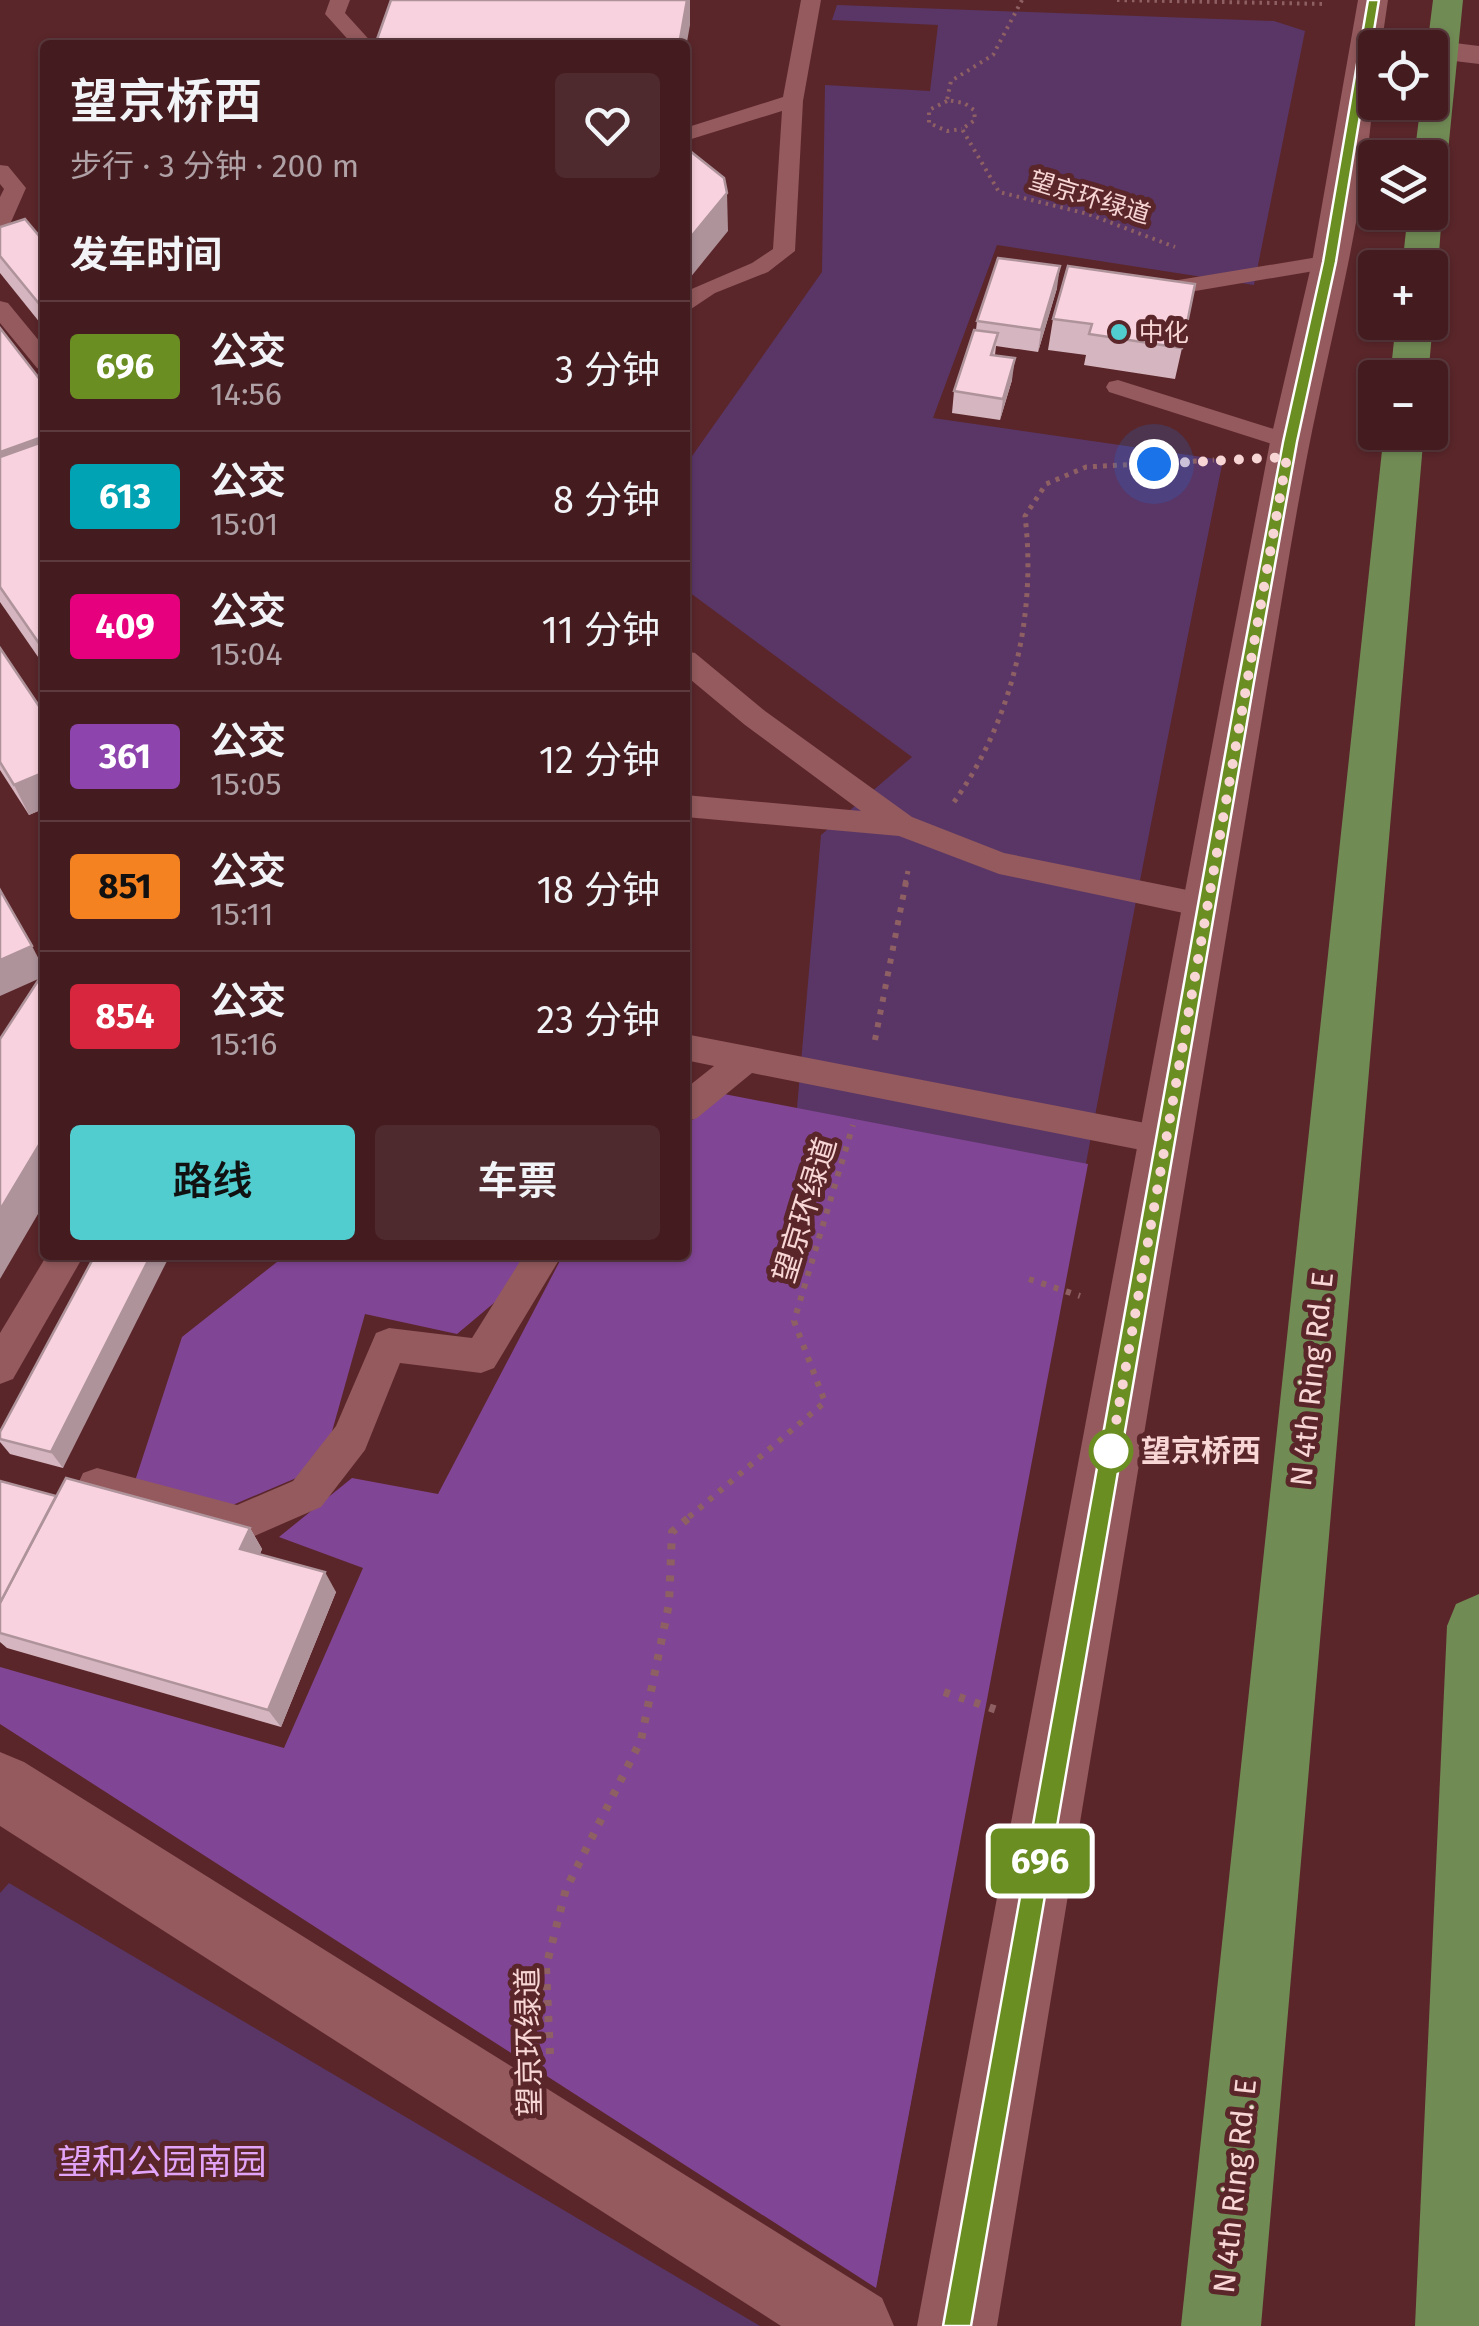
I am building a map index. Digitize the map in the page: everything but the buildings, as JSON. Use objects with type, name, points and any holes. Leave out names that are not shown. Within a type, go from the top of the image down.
[{"type":"highway","points":[[1432,140],[1448,0]]},
{"type":"highway","name":"N 4th Ring Rd. E","points":[[1221,2326],[1402,450]]},
{"type":"highway","points":[[1455,2326],[1479,1626]]},
{"type":"street","points":[[957,2326],[1289,449],[1330,262],[1370,14],[1393,30]]},
{"type":"street","points":[[1448,51],[1479,55]]},
{"type":"street","points":[[0,1786],[854,2326]]},
{"type":"lane","points":[[340,0],[335,14],[359,40]]},
{"type":"lane","points":[[690,300],[696,292],[770,266],[784,251],[794,101],[811,0]]},
{"type":"lane","points":[[690,133],[794,101]]},
{"type":"lane","points":[[0,171],[15,188],[2,214]]},
{"type":"lane","points":[[1147,292],[1330,262]]},
{"type":"lane","points":[[0,308],[40,356]]},
{"type":"lane","points":[[1118,387],[1289,449]]},
{"type":"lane","points":[[690,664],[755,718],[917,830],[1000,863],[1207,906]]},
{"type":"lane","points":[[690,807],[917,830]]},
{"type":"lane","points":[[690,1048],[1166,1141]]},
{"type":"lane","points":[[690,1104],[746,1059]]},
{"type":"lane","points":[[0,1367],[63,1260]]},
{"type":"lane","points":[[98,1486],[238,1524],[307,1494],[351,1437],[389,1345],[481,1356],[541,1260]]},
{"type":"path","points":[[962,129],[947,132],[929,124],[929,110],[947,100],[951,82],[994,55],[1022,0]]},
{"type":"path","points":[[1117,0],[1370,14]]},
{"type":"path","name":"望京环绿道","points":[[947,100],[964,103],[974,110],[975,120],[962,129],[999,192],[1058,203],[1139,230],[1240,277]]},
{"type":"path","name":"望京环绿道","points":[[553,2135],[546,1967],[566,1889],[641,1740],[669,1604],[672,1532],[825,1402],[794,1321],[865,1083],[917,830],[983,759],[1016,660],[1031,545],[1025,516],[1046,484],[1086,467],[1289,449]]},
{"type":"green space","points":[[837,5],[1274,21],[1305,31],[1254,285],[997,245],[933,418],[1223,460],[1089,1145],[876,2288],[797,1108],[821,835],[912,757],[690,593],[690,459],[822,272],[825,85],[930,91],[938,25],[832,20]]},
{"type":"green space","name":"望和公园南园","points":[[9,1883],[760,2326],[0,2326],[0,1893]]},
{"type":"shaded area","points":[[724,1094],[1088,1164],[876,2288],[0,1724],[0,1667],[284,1748],[363,1568],[279,1537],[352,1478],[438,1494],[560,1260],[690,1260],[690,1122]]},
{"type":"shaded area","points":[[279,1260],[528,1260],[513,1287],[457,1334],[365,1314],[322,1467],[228,1507],[135,1481],[182,1337]]},
{"type":"bus line","name":"696","points":[[957,2326],[1246,682],[1290,442],[1330,262],[1364,41],[1374,0]]},
{"type":"place","name":"中化","points":[[1119,332]]},
{"type":"place","name":"望京桥西","points":[[1111,1451]]},
{"type":"route","points":[[1111,1451],[1109,1462],[1287,457],[1154,464]]}]
